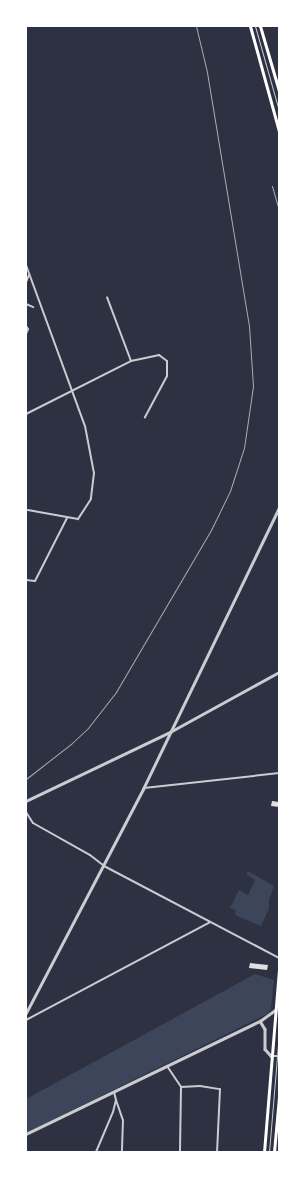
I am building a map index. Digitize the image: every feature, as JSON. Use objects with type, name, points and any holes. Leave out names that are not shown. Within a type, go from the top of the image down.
[{"type":"main road","points":[[250,26],[279,131]]},
{"type":"main road","points":[[260,26],[279,91]]},
{"type":"main road","points":[[264,1152],[279,971]]},
{"type":"main road","points":[[274,1152],[277,1138],[279,1097]]},
{"type":"street","points":[[26,265],[73,392],[91,451],[93,488],[82,515],[78,519],[28,510]]},
{"type":"street","points":[[26,282],[30,274]]},
{"type":"street","points":[[107,297],[130,361]]},
{"type":"street","points":[[26,304],[33,307]]},
{"type":"street","points":[[26,326],[26,334]]},
{"type":"street","points":[[26,414],[73,392],[130,361],[159,355],[167,361],[166,379],[145,417]]},
{"type":"street","points":[[26,484],[28,510],[26,516]]},
{"type":"street","points":[[26,1013],[143,789],[279,508]]},
{"type":"street","points":[[26,580],[35,581],[67,518]]},
{"type":"street","points":[[26,801],[170,732],[279,672]]},
{"type":"street","points":[[143,789],[279,774]]},
{"type":"street","points":[[26,812],[34,823],[90,855],[104,866],[210,922],[279,956]]},
{"type":"street","points":[[26,1020],[210,922]]},
{"type":"street","points":[[26,1134],[260,1021],[275,1010]]},
{"type":"street","points":[[260,1021],[265,1028],[264,1048],[271,1056],[278,1056]]},
{"type":"street","points":[[167,1066],[181,1088],[180,1152]]},
{"type":"street","points":[[181,1088],[200,1086],[220,1089],[217,1152]]},
{"type":"street","points":[[114,1092],[123,1120],[122,1152]]},
{"type":"street","points":[[96,1152],[116,1100]]},
{"type":"lane","points":[[255,26],[279,111]]},
{"type":"lane","points":[[269,1152],[279,1032]]},
{"type":"shaded area","points":[[248,871],[274,886],[269,900],[269,909],[261,926],[235,915],[236,910],[230,908],[239,890],[248,895],[255,880],[246,874]]},
{"type":"shaded area","points":[[255,974],[274,980],[271,1009],[267,1014],[26,1133],[26,1099]]},
{"type":"building","points":[[272,801],[279,802],[279,807],[271,806]]},
{"type":"building","points":[[250,963],[268,965],[267,970],[249,968]]},
{"type":"railway","points":[[26,779],[72,743],[88,728],[116,692],[211,530],[230,491],[244,448],[253,386],[249,326],[207,72],[196,26]]},
{"type":"railway","points":[[272,186],[279,210]]}]
